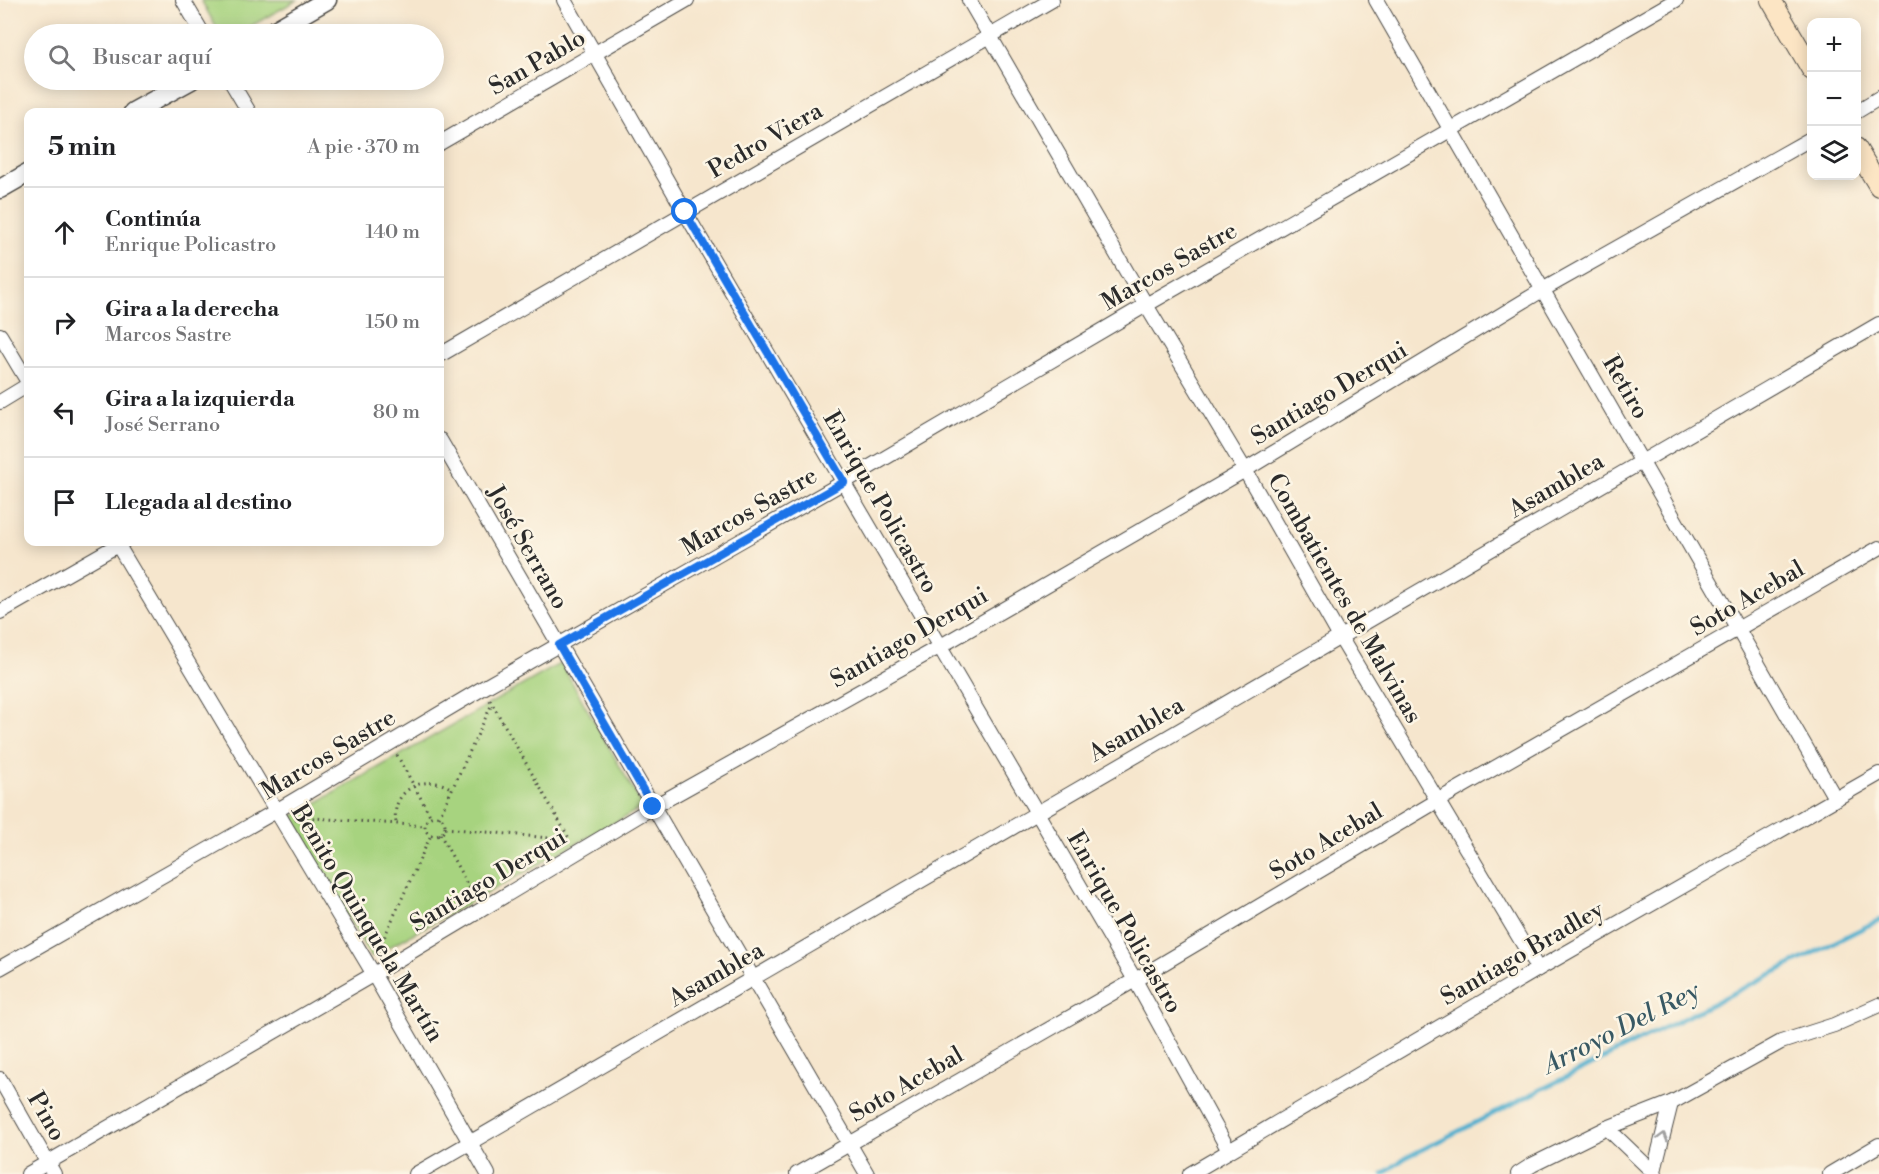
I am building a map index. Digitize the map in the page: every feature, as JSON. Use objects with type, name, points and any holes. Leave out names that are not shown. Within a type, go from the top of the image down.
[{"type":"main road","points":[[1771,0],[1807,61]]},
{"type":"main road","points":[[1861,155],[1879,186]]},
{"type":"street","points":[[183,0],[197,24]]},
{"type":"street","points":[[285,24],[327,0]]},
{"type":"street","name":"Enrique Policastro","points":[[564,0],[685,212],[1135,980],[1229,1151]]},
{"type":"street","name":"San Pablo","points":[[444,141],[687,0]]},
{"type":"street","name":"Combatientes de Malvinas","points":[[969,0],[1146,305],[1245,470],[1340,637],[1538,969]]},
{"type":"street","name":"Pedro Viera","points":[[444,353],[1052,0]]},
{"type":"street","name":"Retiro","points":[[1376,0],[1836,798]]},
{"type":"street","name":"Marcos Sastre","points":[[0,968],[280,817],[390,744],[483,688],[844,482],[1676,0]]},
{"type":"street","points":[[140,108],[172,90]]},
{"type":"street","points":[[236,90],[247,108]]},
{"type":"street","points":[[1861,109],[1879,98]]},
{"type":"street","name":"Santiago Derqui","points":[[28,1174],[51,1168],[372,971],[481,910],[653,807],[939,647],[1245,470],[1544,290],[1807,141]]},
{"type":"street","points":[[0,189],[24,175]]},
{"type":"street","name":"Asamblea","points":[[416,1174],[1879,324]]},
{"type":"street","points":[[0,335],[24,376]]},
{"type":"street","points":[[0,402],[24,386]]},
{"type":"street","name":"José Serrano","points":[[444,447],[867,1174]]},
{"type":"street","points":[[0,612],[114,546]]},
{"type":"street","name":"Benito Quinquela Martín","points":[[121,546],[372,971],[488,1174]]},
{"type":"street","name":"Soto Acebal","points":[[796,1174],[1135,980],[1437,801],[1879,548]]},
{"type":"street","name":"Santiago Bradley","points":[[1190,1174],[1538,969],[1879,774]]},
{"type":"street","points":[[1518,1174],[1607,1128],[1671,1103],[1780,1042],[1834,1025],[1879,1005]]},
{"type":"street","name":"Pino","points":[[0,1080],[51,1168]]},
{"type":"street","points":[[1654,1173],[1671,1103]]},
{"type":"street","points":[[1607,1128],[1654,1173]]},
{"type":"street","points":[[1830,1174],[1879,1145]]},
{"type":"path","points":[[483,688],[577,852]]},
{"type":"path","points":[[439,817],[492,704]]},
{"type":"path","points":[[390,744],[431,817]]},
{"type":"path","points":[[396,822],[398,802],[404,792],[414,785],[436,782],[452,789]]},
{"type":"path","points":[[280,817],[396,822],[425,826]]},
{"type":"path","points":[[431,817],[439,817]]},
{"type":"path","points":[[425,826],[431,817]]},
{"type":"path","points":[[439,817],[445,828]]},
{"type":"path","points":[[425,826],[431,835]]},
{"type":"path","points":[[445,828],[570,840]]},
{"type":"path","points":[[431,835],[440,834],[445,828]]},
{"type":"path","points":[[440,834],[481,910]]},
{"type":"path","points":[[372,971],[431,835]]},
{"type":"green space","points":[[201,0],[297,0],[255,24],[214,24]]},
{"type":"green space","points":[[561,663],[643,807],[371,957],[290,818]]},
{"type":"waterway","name":"Arroyo Del Rey","points":[[1383,1174],[1405,1158],[1879,920]]},
{"type":"route","points":[[653,807],[559,645],[844,482],[685,212]]}]
